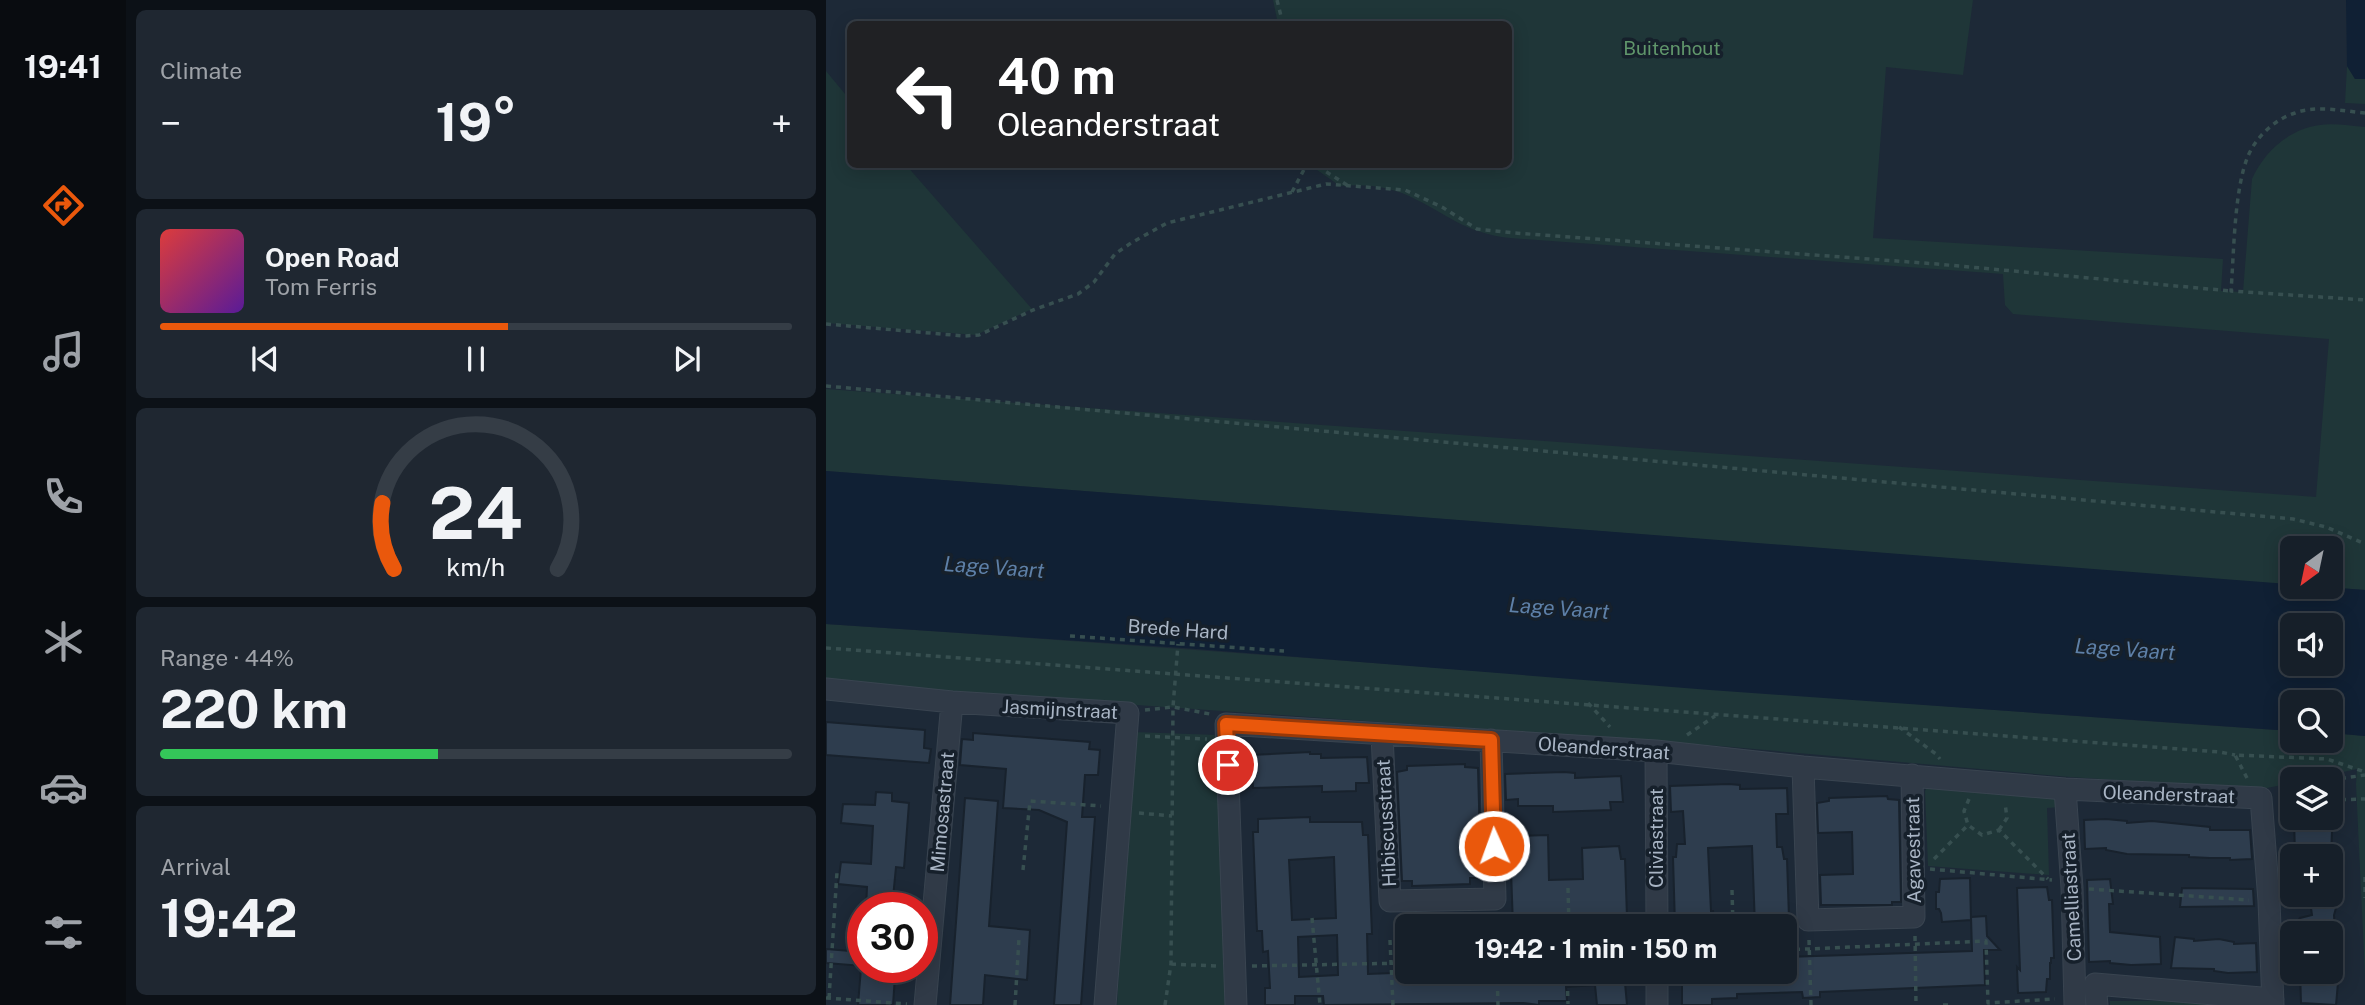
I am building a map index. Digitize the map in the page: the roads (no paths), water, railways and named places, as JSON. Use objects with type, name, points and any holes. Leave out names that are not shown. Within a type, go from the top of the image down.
[{"type":"street","name":"Jasmijnstraat","points":[[826,689],[952,702],[1128,713],[1105,1005]]},
{"type":"street","name":"Mimosastraat","points":[[917,1004],[952,702]]},
{"type":"street","name":"Oleanderstraat","points":[[1236,1005],[1227,732],[1382,734],[1491,740],[1661,751],[1803,767],[1912,775],[1959,786],[2255,798],[2269,901],[2273,1002]]},
{"type":"street","name":"Hibiscusstraat","points":[[1382,734],[1390,901],[1495,899],[1491,740]]},
{"type":"street","name":"Cliviastraat","points":[[1657,914],[1661,751]]},
{"type":"street","name":"Agavestraat","points":[[1803,767],[1808,920],[1914,917],[1912,775]]},
{"type":"street","name":"Camelliastraat","points":[[2065,789],[2072,888],[2075,1002]]},
{"type":"street","points":[[1657,984],[1657,1005]]},
{"type":"street","points":[[2097,1005],[2095,984],[2273,1002]]},
{"type":"water","points":[[2346,0],[2365,0],[2365,79],[2355,79],[2347,66]]},
{"type":"water","name":"Lage Vaart","points":[[826,471],[2280,583],[2280,599],[2343,599],[2343,588],[2365,590],[2365,736],[2343,734],[2343,690],[2280,690],[2280,730],[1710,690],[1184,648],[826,624]]},
{"type":"park label","name":"Buitenhout","points":[[1672,48]]}]
